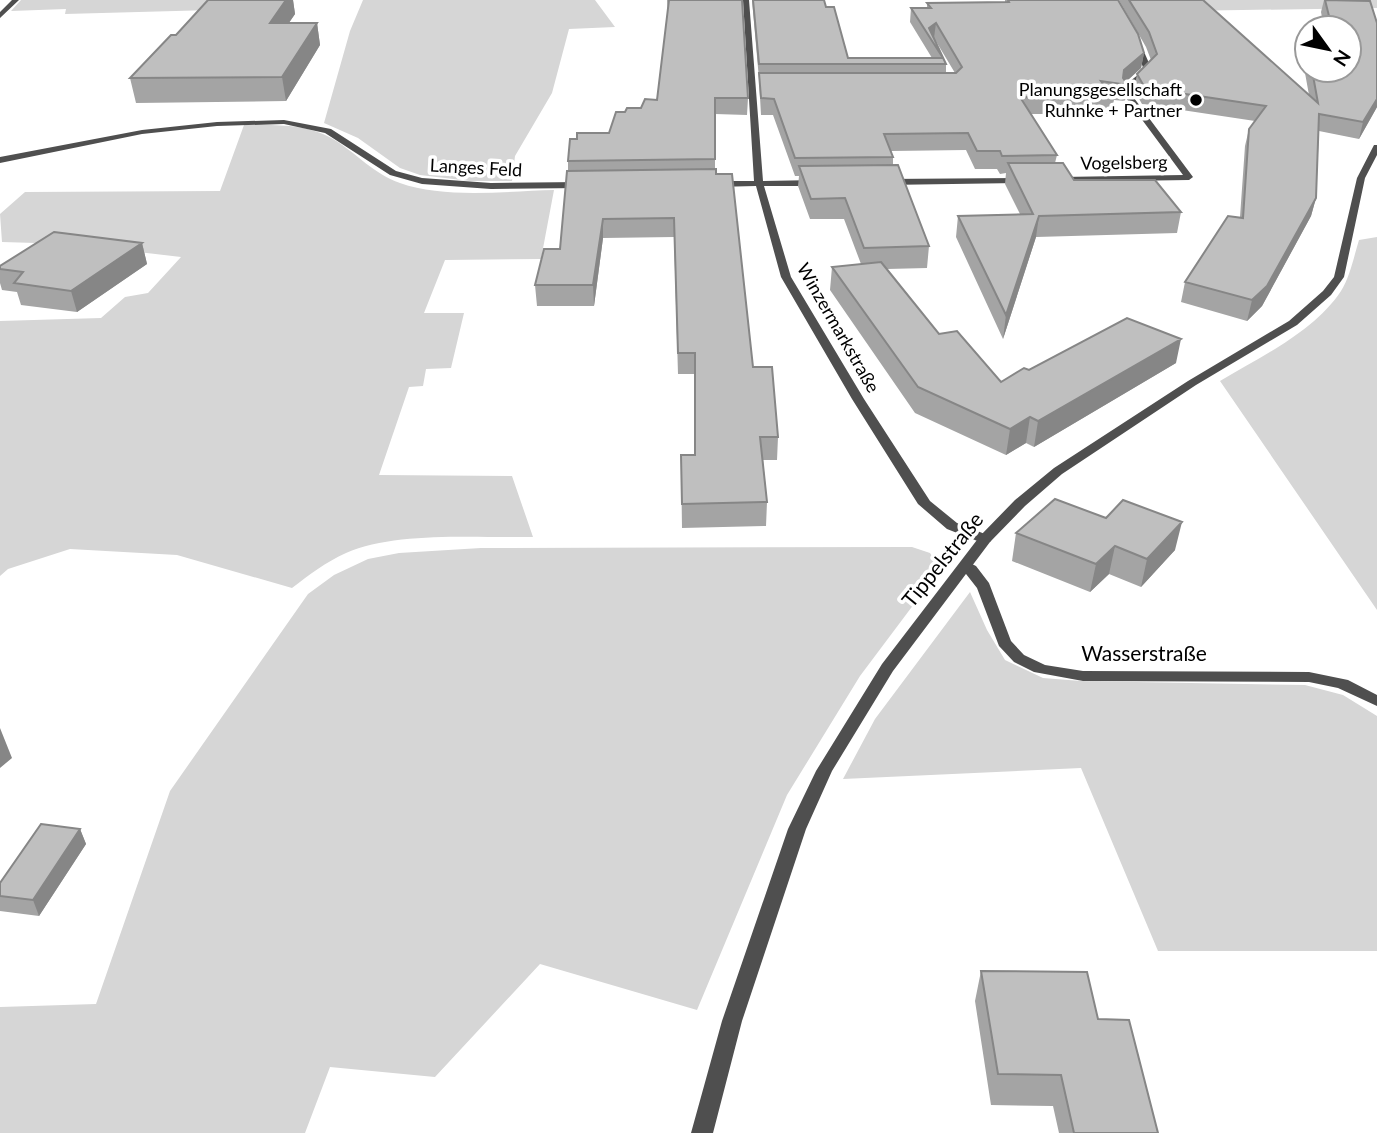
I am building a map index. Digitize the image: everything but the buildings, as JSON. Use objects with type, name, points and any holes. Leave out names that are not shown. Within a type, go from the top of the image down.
[{"type":"street","points":[[0,16],[16,0]]},
{"type":"street","name":"Winzermarkstraße","points":[[747,0],[759,183],[789,286],[925,504],[952,526],[985,539]]},
{"type":"street","name":"Vogelsberg","points":[[1056,180],[1189,177],[1127,94],[1127,88],[1148,70],[1131,29]]},
{"type":"street","points":[[754,84],[767,84]]},
{"type":"street","name":"Langes Feld","points":[[0,160],[142,132],[273,121],[328,131],[393,173],[422,181],[491,186],[597,185]]},
{"type":"street","name":"Tippelstraße","points":[[702,1133],[732,1021],[797,829],[824,771],[853,719],[887,668],[985,539],[1020,503],[1058,471],[1192,383],[1293,323],[1314,307],[1339,277],[1361,178],[1377,147]]},
{"type":"street","points":[[881,182],[1030,181]]},
{"type":"street","points":[[705,184],[827,183]]},
{"type":"street","name":"Wasserstraße","points":[[966,565],[983,581],[1003,640],[1010,651],[1021,660],[1049,671],[1083,676],[1309,677],[1342,684],[1377,701]]},
{"type":"shaded area","points":[[21,0],[254,0],[249,9],[65,14],[66,9],[11,11]]},
{"type":"shaded area","points":[[363,0],[595,0],[615,27],[569,29],[552,93],[515,156],[512,181],[470,181],[420,175],[400,168],[358,138],[324,123],[350,31]]},
{"type":"shaded area","points":[[1171,0],[1377,0],[1377,8],[1181,11]]},
{"type":"shaded area","points":[[244,125],[289,126],[323,134],[382,175],[417,188],[456,193],[554,190],[541,259],[445,260],[424,313],[464,313],[451,368],[426,369],[423,386],[409,387],[379,475],[512,476],[533,537],[437,537],[388,541],[346,553],[292,588],[177,555],[70,549],[8,569],[0,576],[0,321],[101,318],[125,297],[148,293],[181,257],[70,244],[2,242],[0,214],[25,192],[220,191]]},
{"type":"shaded area","points":[[1377,237],[1377,610],[1220,381],[1285,342],[1316,319],[1341,291],[1359,240]]},
{"type":"shaded area","points":[[912,547],[930,553],[939,566],[938,572],[860,676],[787,795],[697,1010],[540,964],[435,1077],[330,1067],[305,1133],[0,1133],[0,1007],[96,1004],[170,791],[308,594],[334,575],[368,559],[399,553],[481,548]]},
{"type":"shaded area","points":[[970,592],[987,630],[1005,660],[1043,678],[1305,685],[1343,695],[1377,716],[1377,951],[1158,951],[1081,768],[843,779],[875,719]]},
{"type":"place","name":"Planungsgesellschaft Ruhnke + Partner","points":[[1196,100]]}]
